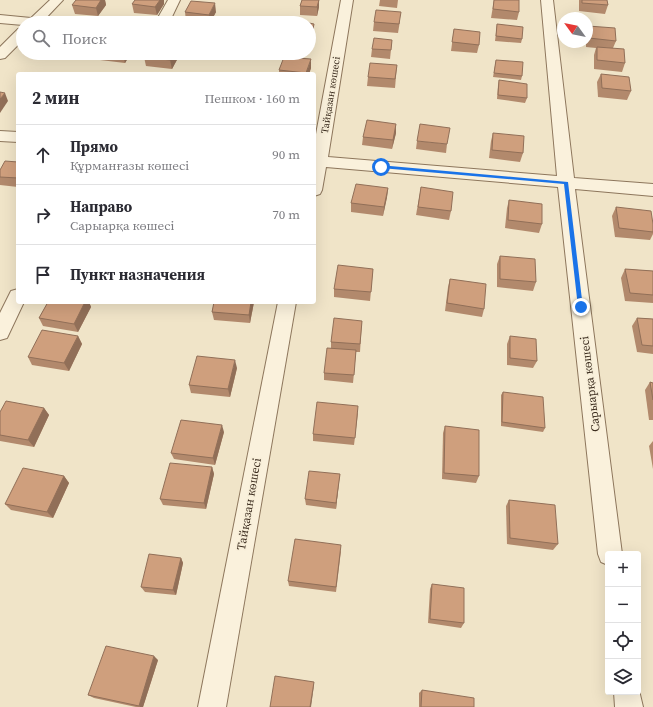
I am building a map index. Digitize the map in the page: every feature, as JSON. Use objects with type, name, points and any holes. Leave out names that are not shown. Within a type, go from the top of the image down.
[{"type":"street","points":[[40,16],[57,0]]},
{"type":"street","points":[[166,16],[174,0]]},
{"type":"street","name":"Тайқазан көшесі","points":[[317,161],[347,0]]},
{"type":"street","name":"Сарыарқа көшесі","points":[[546,0],[610,551]]},
{"type":"street","points":[[0,20],[16,21]]},
{"type":"street","points":[[0,55],[16,39]]},
{"type":"street","points":[[0,136],[16,137]]},
{"type":"street","points":[[317,161],[653,190]]},
{"type":"street","points":[[0,332],[16,300]]},
{"type":"street","name":"Тайқазан көшесі","points":[[212,707],[286,304]]},
{"type":"street","points":[[627,695],[628,707]]},
{"type":"building","points":[[76,0],[101,0],[96,8],[72,5]]},
{"type":"building","points":[[135,0],[160,0],[155,7],[132,4]]},
{"type":"building","points":[[302,0],[319,0],[317,7],[300,6]]},
{"type":"building","points":[[494,0],[519,0],[519,12],[493,9]]},
{"type":"building","points":[[582,0],[607,0],[608,5],[582,3]]},
{"type":"building","points":[[191,1],[215,3],[209,15],[185,12]]},
{"type":"building","points":[[376,10],[401,12],[399,24],[374,22]]},
{"type":"building","points":[[497,24],[523,27],[522,39],[496,36]]},
{"type":"building","points":[[593,26],[615,28],[616,41],[593,38]]},
{"type":"building","points":[[454,29],[480,32],[479,45],[452,42]]},
{"type":"building","points":[[374,38],[392,40],[391,50],[372,49]]},
{"type":"building","points":[[597,47],[624,49],[625,63],[597,60]]},
{"type":"building","points":[[283,60],[311,60],[306,72],[279,70]]},
{"type":"building","points":[[496,60],[523,62],[522,76],[494,73]]},
{"type":"building","points":[[370,63],[397,65],[395,79],[368,77]]},
{"type":"building","points":[[601,74],[629,77],[631,91],[602,88]]},
{"type":"building","points":[[499,80],[527,84],[527,98],[498,95]]},
{"type":"building","points":[[0,92],[5,93],[0,99]]},
{"type":"building","points":[[367,120],[396,124],[393,140],[363,137]]},
{"type":"building","points":[[420,124],[450,128],[447,144],[417,141]]},
{"type":"building","points":[[493,133],[524,136],[523,153],[492,150]]},
{"type":"building","points":[[5,161],[16,162],[16,178],[0,177],[0,170]]},
{"type":"building","points":[[356,184],[388,188],[384,207],[351,203]]},
{"type":"building","points":[[421,187],[453,192],[451,211],[418,207]]},
{"type":"building","points":[[509,200],[542,204],[542,224],[508,220]]},
{"type":"building","points":[[616,207],[651,211],[653,232],[619,228]]},
{"type":"building","points":[[500,256],[535,259],[536,282],[500,279]]},
{"type":"building","points":[[338,265],[373,269],[371,292],[334,289]]},
{"type":"building","points":[[625,269],[653,271],[653,295],[630,293]]},
{"type":"building","points":[[450,279],[486,284],[484,309],[447,303]]},
{"type":"building","points":[[47,304],[84,304],[74,324],[39,318]]},
{"type":"building","points":[[214,304],[251,304],[249,315],[212,312]]},
{"type":"building","points":[[334,318],[362,321],[360,344],[331,342]]},
{"type":"building","points":[[637,318],[653,319],[653,346],[642,345]]},
{"type":"building","points":[[42,330],[78,336],[64,363],[28,357]]},
{"type":"building","points":[[510,336],[536,339],[537,361],[510,358]]},
{"type":"building","points":[[327,348],[356,350],[354,375],[324,373]]},
{"type":"building","points":[[197,356],[235,360],[228,389],[189,385]]},
{"type":"building","points":[[650,382],[653,383],[653,400]]},
{"type":"building","points":[[503,392],[543,397],[545,428],[502,422]]},
{"type":"building","points":[[6,401],[44,408],[28,440],[0,435],[0,412]]},
{"type":"building","points":[[317,402],[358,406],[355,438],[313,434]]},
{"type":"building","points":[[181,420],[222,425],[213,458],[171,453]]},
{"type":"building","points":[[445,426],[479,430],[479,476],[444,473]]},
{"type":"building","points":[[170,463],[212,467],[204,503],[160,499]]},
{"type":"building","points":[[23,468],[64,476],[47,512],[5,504]]},
{"type":"building","points":[[309,471],[340,474],[336,503],[305,499]]},
{"type":"building","points":[[509,500],[555,505],[558,544],[510,538]]},
{"type":"building","points":[[295,539],[341,545],[336,587],[288,581]]},
{"type":"building","points":[[149,554],[181,558],[173,590],[141,587]]},
{"type":"building","points":[[432,584],[464,588],[464,623],[430,619]]},
{"type":"building","points":[[106,646],[154,656],[139,706],[88,695]]},
{"type":"building","points":[[275,676],[314,682],[310,707],[270,707]]},
{"type":"building","points":[[422,690],[474,698],[474,707],[421,707]]},
{"type":"route","points":[[381,167],[566,183],[581,307]]}]
